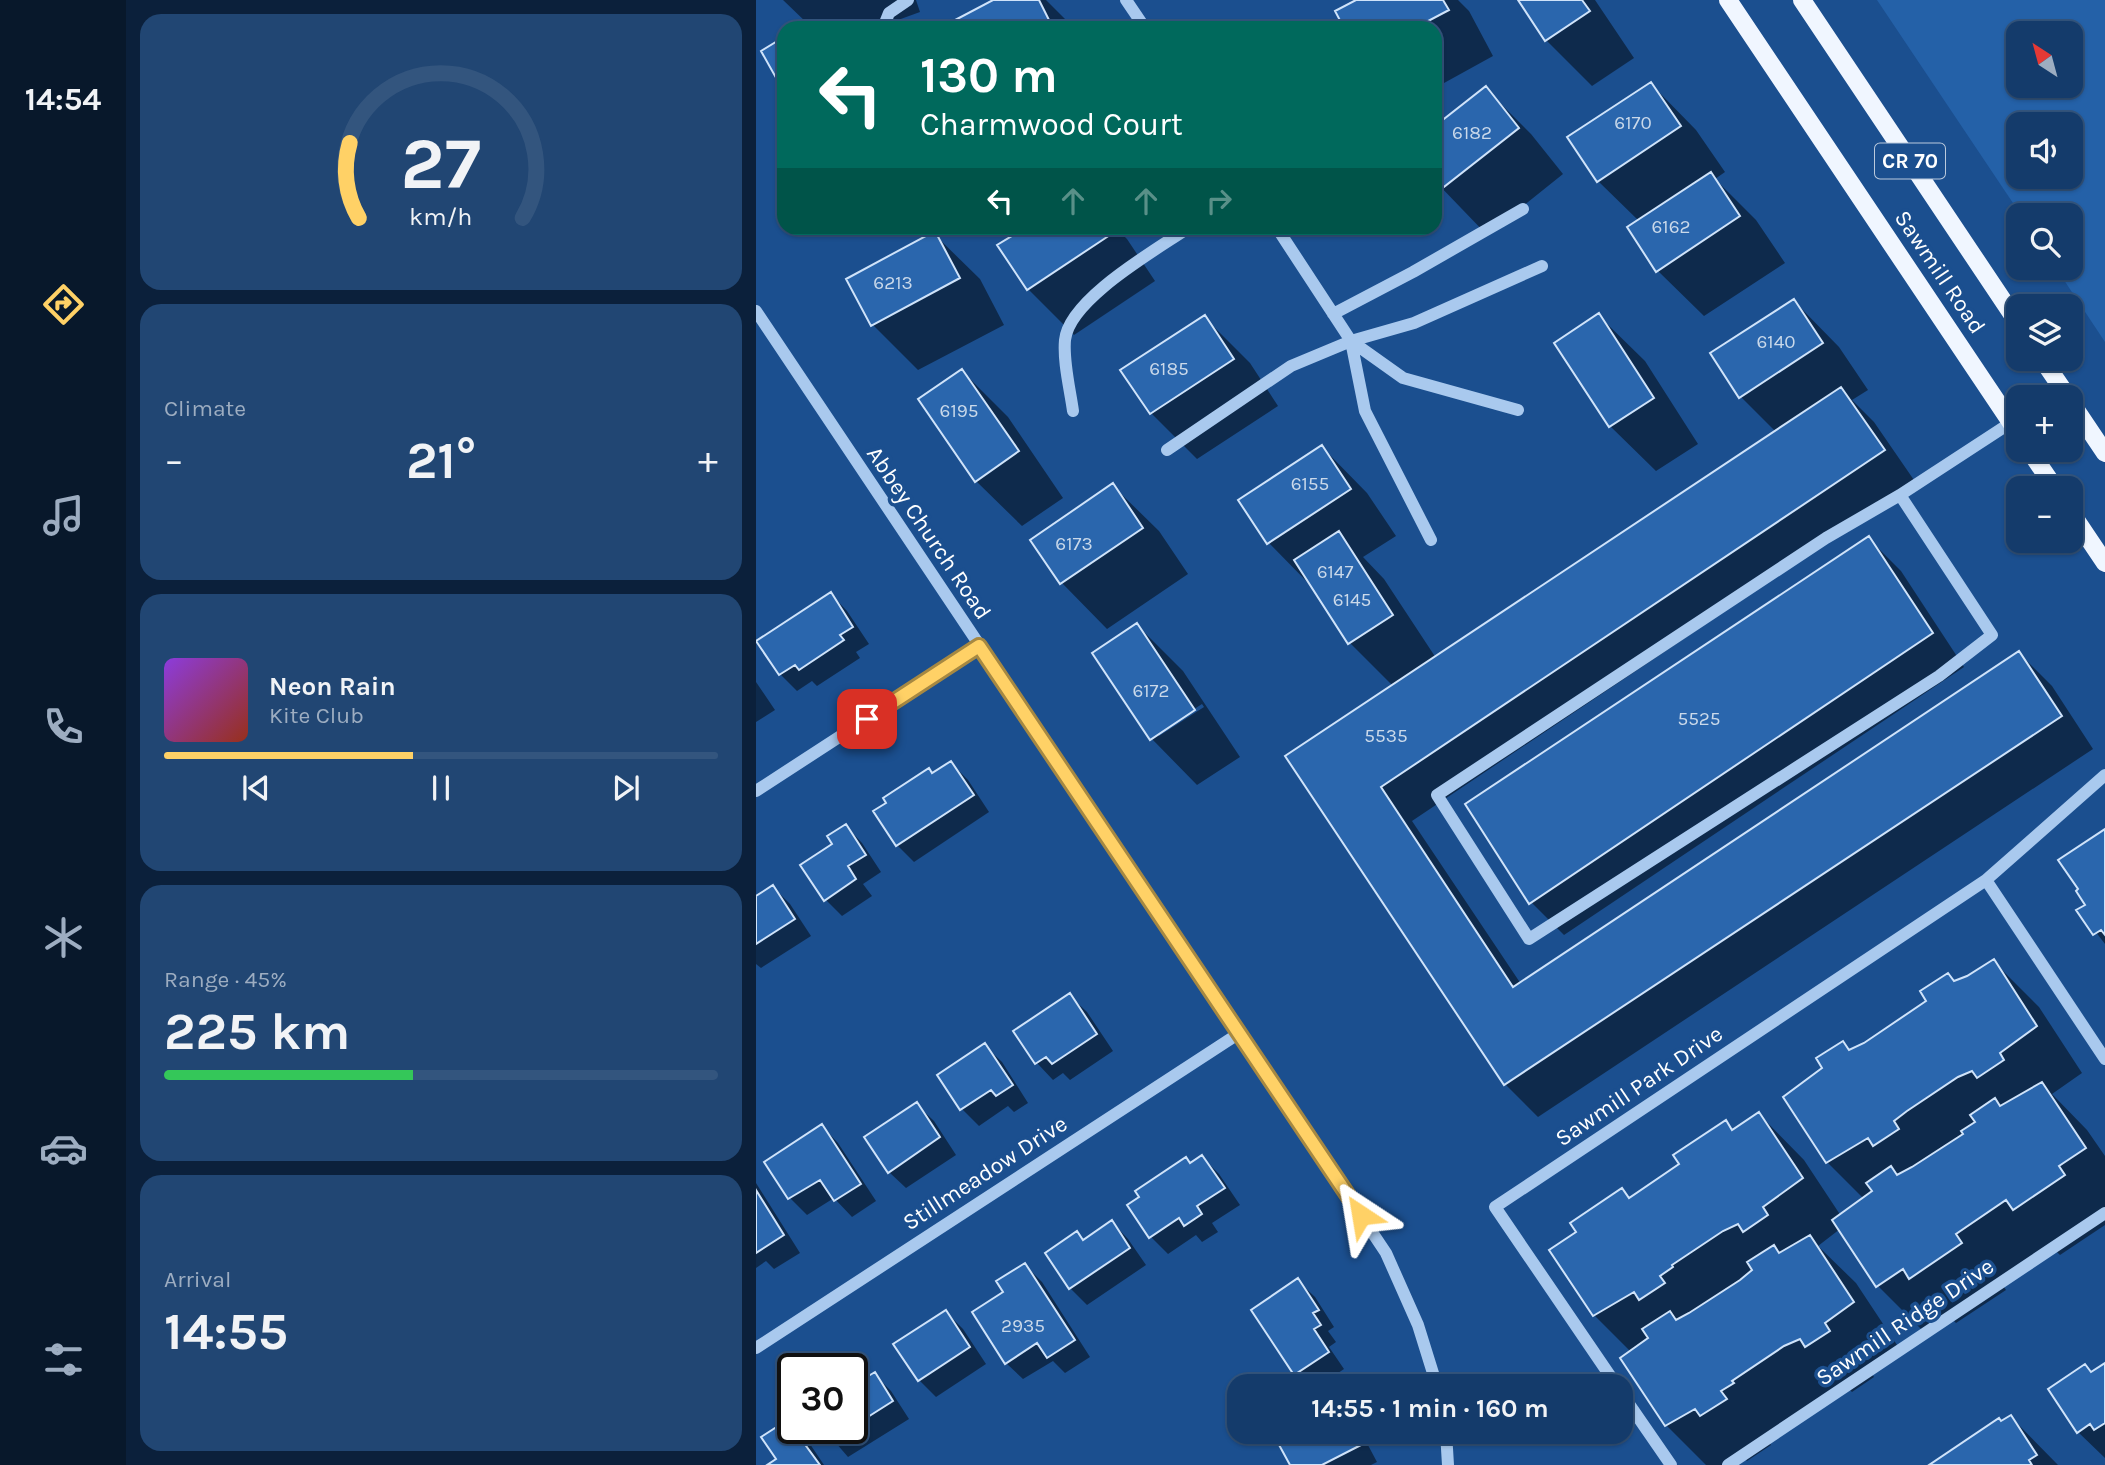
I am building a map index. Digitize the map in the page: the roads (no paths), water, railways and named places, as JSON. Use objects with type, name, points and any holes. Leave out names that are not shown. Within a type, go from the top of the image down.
[{"type":"main road","name":"Sawmill Road","points":[[1728,0],[2006,411]]},
{"type":"main road","name":"Sawmill Road","points":[[1802,0],[2006,305]]},
{"type":"main road","points":[[2083,423],[2105,453]]},
{"type":"main road","points":[[2083,530],[2105,563]]},
{"type":"street","points":[[886,21],[889,13],[908,0]]},
{"type":"street","points":[[1126,0],[1140,21]]},
{"type":"street","points":[[1333,314],[1523,209]]},
{"type":"street","points":[[1073,411],[1065,340],[1070,323],[1105,287],[1178,235]]},
{"type":"street","points":[[1282,235],[1351,341],[1403,378],[1518,410]]},
{"type":"street","points":[[1167,450],[1291,366],[1351,341],[1414,323],[1542,266]]},
{"type":"street","name":"Abbey Church Road","points":[[756,311],[1386,1253],[1418,1325],[1433,1374]]},
{"type":"street","points":[[1351,341],[1365,411],[1431,540]]},
{"type":"street","points":[[1900,495],[1992,635],[1939,677],[1529,939],[1437,795],[1826,538],[2006,430]]},
{"type":"street","points":[[756,791],[979,646]]},
{"type":"street","name":"Sawmill Park Drive","points":[[1609,1374],[1495,1207],[1986,880],[2105,775]]},
{"type":"street","points":[[1986,880],[2105,1059]]},
{"type":"street","name":"Stillmeadow Drive","points":[[756,1348],[1238,1034]]},
{"type":"street","name":"Sawmill Ridge Drive","points":[[1728,1465],[2105,1213]]},
{"type":"street","points":[[1633,1410],[1671,1465]]},
{"type":"street","points":[[1447,1444],[1448,1465]]}]
